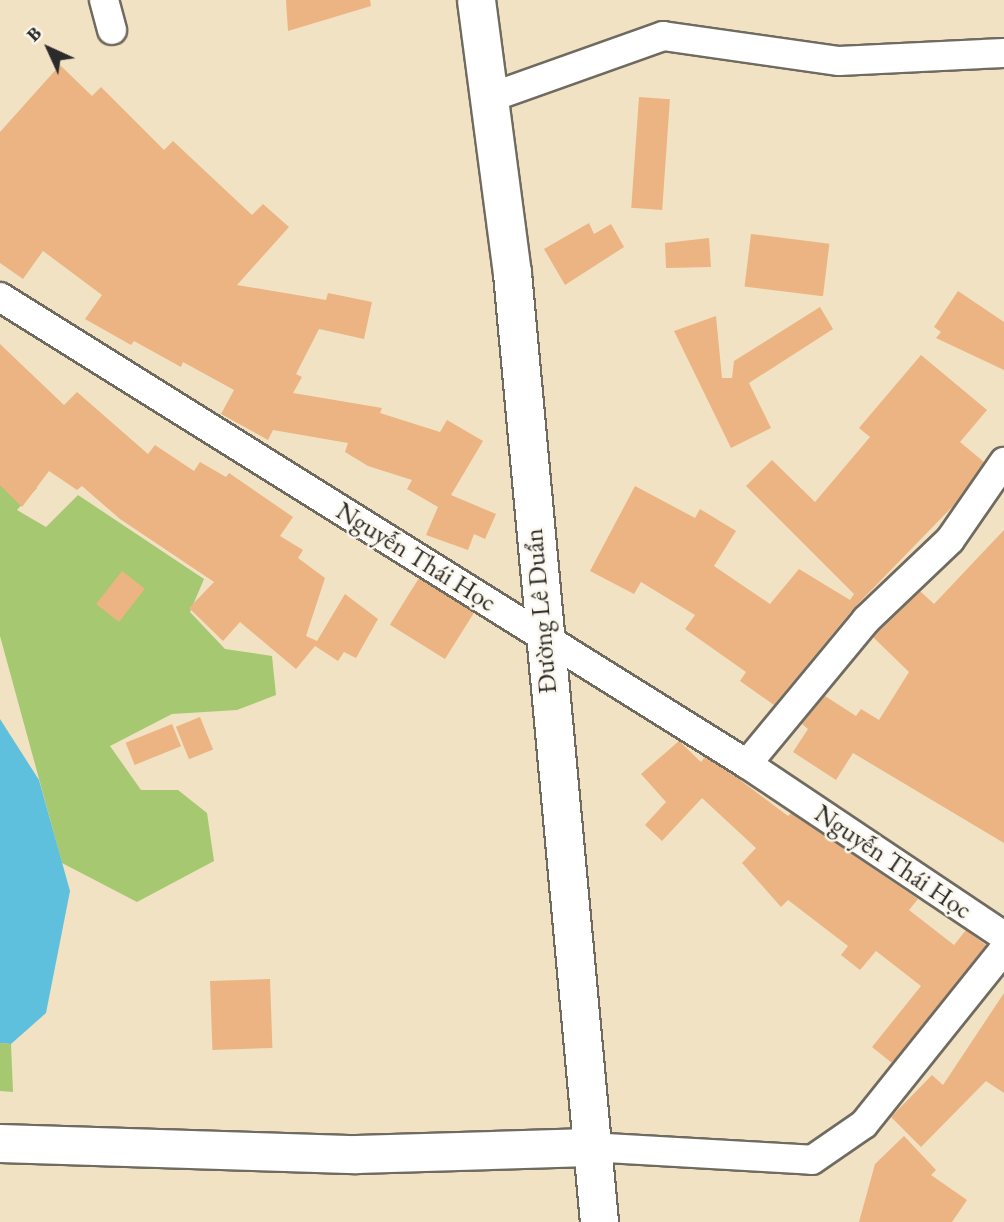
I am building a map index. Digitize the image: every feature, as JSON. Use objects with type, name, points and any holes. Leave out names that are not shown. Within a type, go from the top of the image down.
[{"type":"street","points":[[104,0],[112,30]]},
{"type":"street","name":"Đường Lê Duẩn","points":[[476,0],[512,273],[542,638],[589,1147],[599,1222]]},
{"type":"street","points":[[489,98],[663,36],[839,61],[1004,53]]},
{"type":"street","name":"Nguyễn Thái Học","points":[[0,297],[747,764],[1004,936]]},
{"type":"street","points":[[747,764],[866,620],[950,540],[1004,462]]},
{"type":"street","points":[[0,1143],[356,1154],[589,1147],[812,1160],[864,1124],[1004,949]]},
{"type":"green space","points":[[4,467],[37,488],[17,510],[46,527],[78,495],[204,579],[190,612],[225,649],[272,656],[276,695],[237,710],[172,714],[110,746],[141,790],[178,790],[207,813],[214,861],[137,902],[62,863],[0,636],[0,472]]},
{"type":"green space","points":[[0,1043],[11,1044],[13,1092],[0,1091]]},
{"type":"water","points":[[0,719],[39,780],[70,891],[46,1013],[11,1044],[0,1043]]},
{"type":"building","points":[[286,0],[370,0],[371,6],[288,31]]},
{"type":"building","points":[[60,65],[92,96],[101,87],[164,150],[173,141],[252,215],[263,204],[289,227],[237,285],[326,300],[328,293],[372,302],[364,339],[319,329],[296,374],[302,377],[293,393],[382,408],[380,413],[440,432],[447,420],[483,441],[451,495],[496,514],[485,539],[474,534],[468,550],[426,535],[438,507],[407,489],[412,480],[368,466],[345,452],[348,443],[273,430],[268,440],[221,414],[234,390],[183,362],[181,367],[134,341],[131,345],[85,319],[102,295],[43,251],[23,279],[0,263],[0,132]]},
{"type":"building","points":[[639,97],[670,99],[662,210],[631,208]]},
{"type":"building","points":[[589,223],[594,234],[611,224],[624,247],[565,285],[544,249]]},
{"type":"building","points":[[751,234],[829,244],[823,296],[745,287]]},
{"type":"building","points":[[709,238],[711,267],[666,268],[665,243]]},
{"type":"building","points":[[958,291],[1004,322],[1004,370],[936,338],[941,332],[934,327]]},
{"type":"building","points":[[820,307],[833,329],[749,383],[771,428],[731,448],[674,331],[716,316],[722,378],[732,378],[734,361]]},
{"type":"building","points":[[0,344],[64,405],[77,392],[148,454],[155,445],[194,471],[200,462],[226,477],[229,473],[293,517],[280,536],[303,550],[298,558],[325,578],[306,636],[317,641],[345,594],[378,619],[356,658],[344,652],[338,661],[315,646],[296,669],[240,622],[223,641],[189,608],[214,582],[120,519],[82,486],[77,490],[49,471],[22,507],[0,485]]},
{"type":"building","points":[[921,355],[987,410],[960,442],[984,462],[953,506],[853,609],[774,705],[740,681],[746,672],[685,629],[695,615],[641,582],[634,594],[590,571],[635,486],[695,518],[700,509],[736,531],[714,566],[770,604],[799,569],[850,600],[854,594],[746,486],[772,460],[815,502],[870,437],[859,428]]},
{"type":"building","points":[[1004,530],[1004,843],[853,753],[836,780],[793,752],[808,729],[802,724],[825,696],[856,716],[861,709],[879,720],[909,672],[873,637],[920,591],[934,604]]},
{"type":"building","points":[[122,571],[145,589],[119,622],[96,604]]},
{"type":"building","points":[[419,578],[474,612],[445,659],[390,625]]},
{"type":"building","points":[[200,717],[213,749],[189,759],[176,727]]},
{"type":"building","points":[[172,724],[181,746],[135,765],[126,743]]},
{"type":"building","points":[[679,741],[701,762],[705,757],[788,816],[791,813],[918,899],[909,910],[954,945],[966,930],[986,945],[892,1063],[872,1047],[921,986],[876,951],[860,970],[841,955],[848,946],[788,900],[781,907],[742,863],[756,848],[702,798],[662,841],[645,825],[666,802],[641,774]]},
{"type":"building","points":[[270,979],[272,1048],[212,1050],[210,981]]},
{"type":"building","points":[[1004,993],[1004,1093],[986,1081],[921,1147],[891,1117],[932,1075],[943,1085]]},
{"type":"building","points":[[904,1136],[936,1170],[931,1175],[967,1200],[952,1222],[859,1222],[875,1164]]}]
